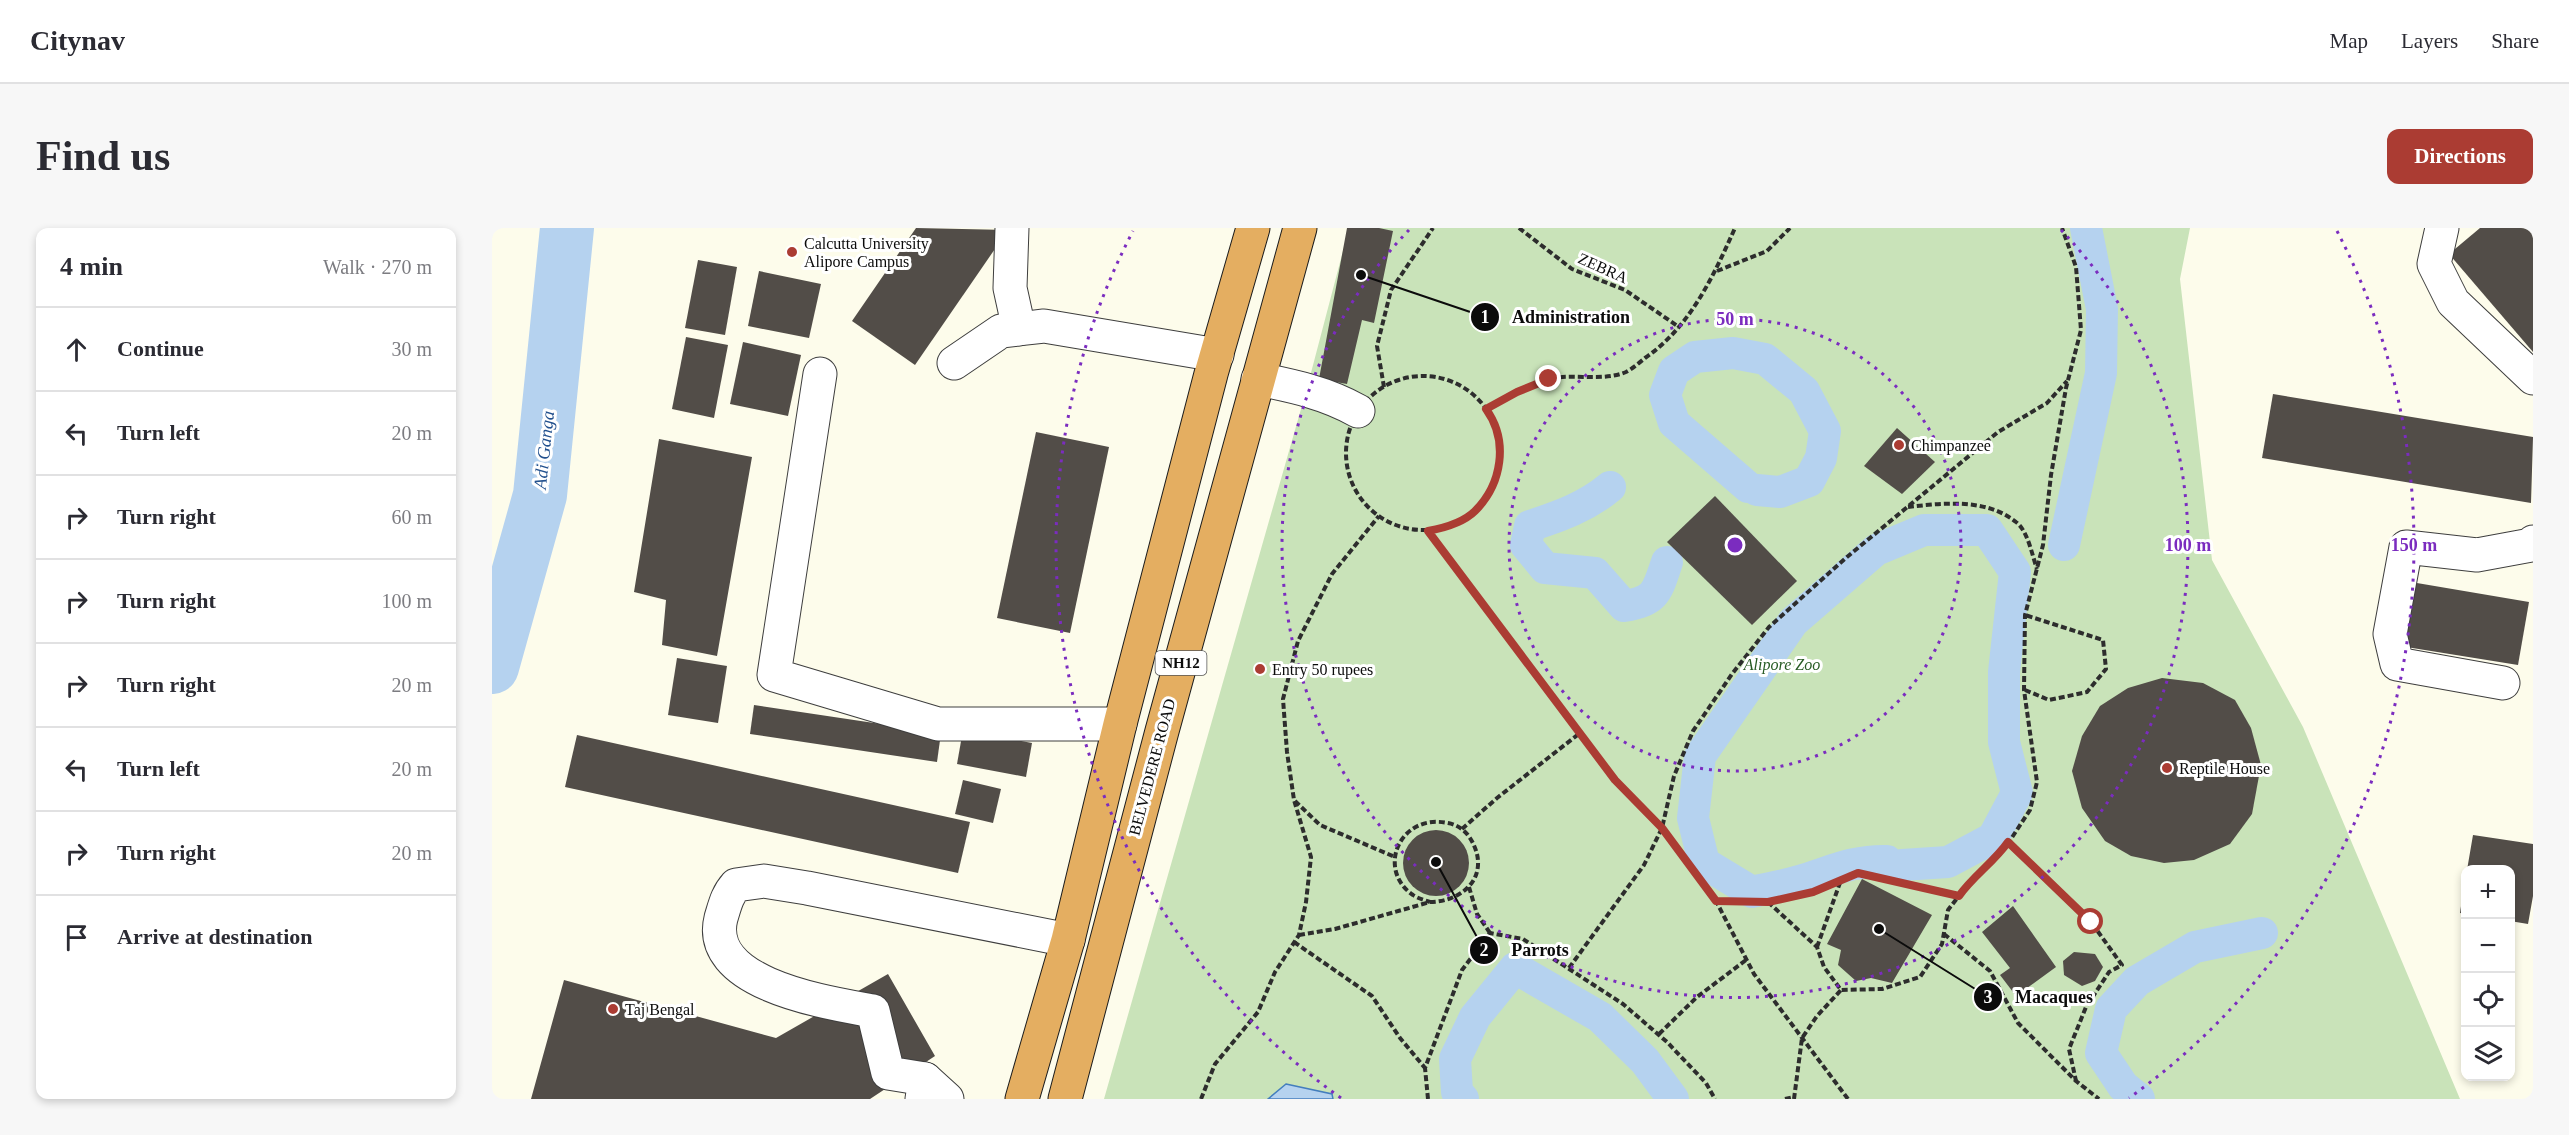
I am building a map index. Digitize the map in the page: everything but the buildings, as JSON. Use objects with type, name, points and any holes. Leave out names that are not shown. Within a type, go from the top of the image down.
[{"type":"highway","name":"NH12","points":[[1022,1099],[1068,940],[1120,724],[1217,355],[1253,228]]},
{"type":"highway","name":"BELVEDERE ROAD","points":[[1065,1099],[1300,228]]},
{"type":"lane","points":[[1012,228],[1010,288],[1019,329]]},
{"type":"lane","points":[[2442,228],[2434,264],[2453,302],[2533,378]]},
{"type":"lane","points":[[954,363],[1001,331],[1044,326],[1217,355]]},
{"type":"lane","points":[[820,374],[774,675],[938,724],[1120,724]]},
{"type":"lane","points":[[1258,379],[1314,391],[1358,411]]},
{"type":"lane","points":[[2502,683],[2397,664],[2390,634],[2406,547],[2477,555],[2531,545],[2533,542]]},
{"type":"lane","points":[[931,1092],[888,1073],[873,1011],[796,995],[744,973],[720,938],[720,923],[728,895],[736,885],[764,881],[796,886],[1068,940]]},
{"type":"path","points":[[1384,387],[1377,346],[1391,290],[1433,228]]},
{"type":"path","name":"ZEBRA","points":[[1519,228],[1572,269],[1625,290],[1679,327]]},
{"type":"path","points":[[1486,409],[1517,392],[1549,379],[1589,378],[1625,372],[1660,348],[1692,313],[1716,271],[1735,228]]},
{"type":"path","points":[[1716,271],[1767,251],[1790,228]]},
{"type":"path","points":[[1785,1099],[1794,1098],[1802,1038],[1817,1016],[1841,990],[1882,989],[1920,977],[1942,944],[1948,910],[1968,884],[2000,854],[2030,810],[2037,782],[2024,690],[2025,615],[2043,545],[2051,475],[2069,378],[2081,330],[2076,267],[2062,228]]},
{"type":"path","points":[[1429,375],[1449,379],[1472,392],[1486,409],[1494,420],[1501,450],[1494,486],[1474,513],[1447,527],[1428,531],[1400,528],[1366,506],[1348,474],[1345,446],[1352,420],[1366,399],[1393,381],[1429,375]]},
{"type":"path","points":[[1569,968],[1644,865],[1662,828],[1674,776],[1693,731],[1732,674],[1769,627],[1846,557],[1998,432],[2047,403],[2069,378]]},
{"type":"path","points":[[1907,507],[1942,503],[1983,506],[2017,523],[2028,543],[2037,569]]},
{"type":"path","points":[[1202,1099],[1215,1064],[1258,1012],[1275,972],[1299,935],[1306,902],[1311,857],[1294,800],[1283,699],[1298,641],[1332,574],[1379,516]]},
{"type":"path","points":[[1428,531],[1615,780],[1662,828],[1716,901],[1754,974],[1848,1099]]},
{"type":"path","points":[[2024,690],[2049,700],[2087,692],[2106,669],[2103,639],[2025,615]]},
{"type":"path","points":[[1462,829],[1497,798],[1580,734]]},
{"type":"path","points":[[1294,800],[1320,825],[1395,857]]},
{"type":"path","points":[[1299,935],[1335,929],[1430,902],[1444,902],[1458,896],[1469,887],[1476,872],[1478,856],[1472,840],[1455,824],[1434,820],[1413,827],[1399,843],[1395,857],[1395,868],[1404,887],[1413,896],[1430,902]]},
{"type":"path","points":[[2008,842],[2091,922],[2122,965],[2109,972],[2086,1007],[2069,1049],[2076,1081]]},
{"type":"path","points":[[1716,901],[1768,902],[1813,892],[1858,873],[1959,896]]},
{"type":"path","points":[[1817,947],[1841,880]]},
{"type":"path","points":[[1469,887],[1477,914],[1490,933],[1523,939],[1623,1004],[1659,1034],[1706,1083],[1715,1099]]},
{"type":"path","points":[[1768,902],[1817,947],[1824,968],[1841,990]]},
{"type":"path","points":[[1428,1099],[1425,1068],[1462,970],[1490,933]]},
{"type":"path","points":[[1944,933],[1990,971],[2018,1023],[2076,1081],[2100,1099]]},
{"type":"path","points":[[1294,942],[1372,996],[1400,1038],[1425,1068]]},
{"type":"path","points":[[1659,1034],[1697,997],[1746,960]]},
{"type":"green space","name":"Alipore Zoo","points":[[1349,228],[2190,228],[2180,279],[2212,560],[2303,727],[2460,1099],[1104,1099],[1307,388]]},
{"type":"water","points":[[1286,1084],[1332,1094],[1333,1099],[1268,1099]]},
{"type":"waterway","name":"Adi Ganga","points":[[492,667],[540,495],[567,228]]},
{"type":"waterway","points":[[2064,545],[2101,373],[2102,309],[2086,228]]},
{"type":"waterway","points":[[1748,487],[1674,423],[1665,395],[1674,371],[1695,357],[1733,353],[1765,359],[1804,391],[1825,431],[1821,458],[1809,481],[1780,492],[1757,490]]},
{"type":"waterway","points":[[1610,487],[1562,515],[1530,526],[1526,545],[1545,568],[1595,573],[1624,606],[1643,601],[1654,593],[1667,562]]},
{"type":"waterway","points":[[1887,861],[1863,862],[1793,883],[1752,892],[1704,863],[1693,818],[1700,756],[1793,622],[1876,550],[1924,530],[1987,530],[2015,572],[2004,672],[2004,742],[2017,793],[1993,838],[1948,862],[1902,865]]},
{"type":"waterway","points":[[2139,1099],[2123,1086],[2101,1053],[2111,1009],[2137,981],[2195,947],[2262,933]]},
{"type":"waterway","points":[[1463,1099],[1457,1092],[1455,1059],[1475,1017],[1515,968],[1600,1017],[1645,1061],[1673,1099]]},
{"type":"place","name":"Calcutta University Alipore Campus","points":[[792,252]]},
{"type":"place","name":"Administration","points":[[1361,275]]},
{"type":"place","name":"Chimpanzee","points":[[1899,445]]},
{"type":"place","name":"Entry 50 rupees","points":[[1260,669]]},
{"type":"place","name":"Reptile House","points":[[2167,768]]},
{"type":"place","name":"Parrots","points":[[1436,862]]},
{"type":"place","name":"Macaques","points":[[1879,929]]},
{"type":"place","name":"Taj Bengal","points":[[613,1009]]},
{"type":"route","points":[[1549,379],[1517,392],[1486,409],[1494,420],[1501,450],[1494,486],[1474,513],[1447,527],[1428,531],[1615,780],[1662,828],[1716,901],[1768,902],[1813,892],[1858,873],[1959,896],[1968,884],[2000,854],[2008,842],[2091,922]]}]
